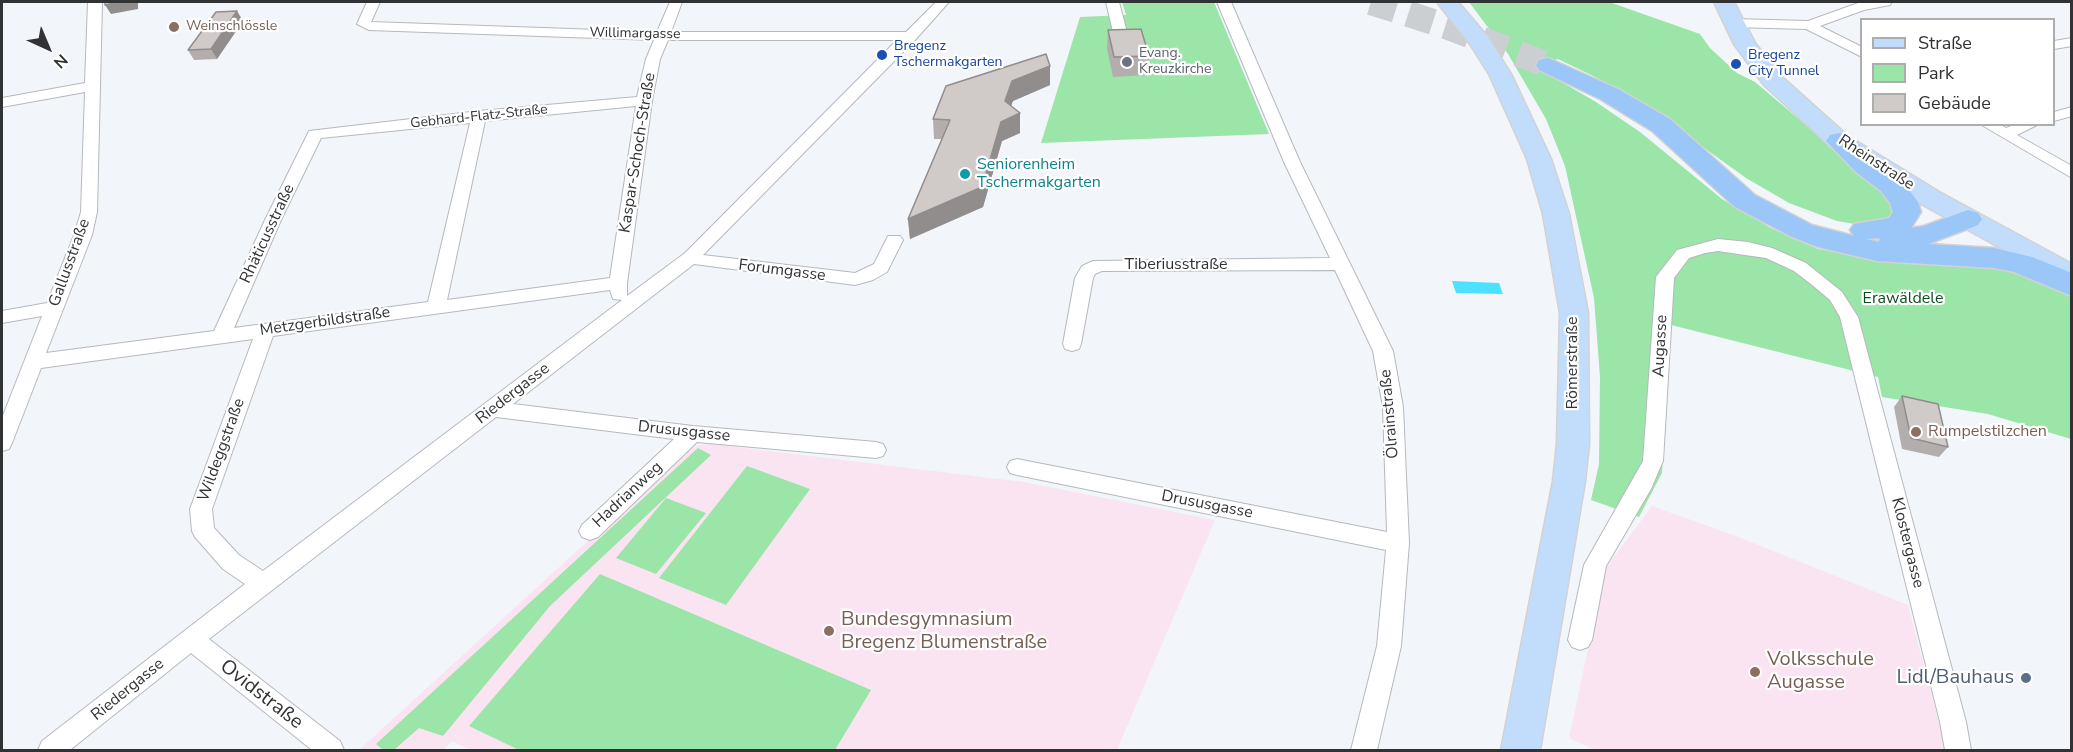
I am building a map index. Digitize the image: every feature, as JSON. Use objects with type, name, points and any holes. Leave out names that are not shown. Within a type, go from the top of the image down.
[{"type":"highway","points":[[1548,65],[1609,94],[1661,125],[1745,201],[1802,231],[1828,240],[1877,251],[1921,252],[1942,256],[1971,255],[2021,264],[2072,286]]},
{"type":"highway","points":[[1839,141],[1866,166],[1892,185],[1904,202],[1907,212],[1899,224],[1887,228],[1839,231]]},
{"type":"highway","points":[[1700,159],[1777,206],[1811,222],[1880,241],[1911,239],[1977,224]]},
{"type":"highway","points":[[1921,252],[1954,243],[1977,224]]},
{"type":"main road","name":"Römerstraße","points":[[1447,2],[1479,41],[1500,74],[1536,150],[1556,214],[1574,313],[1573,444],[1569,481],[1521,750]]},
{"type":"main road","name":"Rheinstraße","points":[[1724,2],[1745,44],[1772,80],[1839,141],[1977,224],[2072,276]]},
{"type":"street","name":"Gallusstraße","points":[[2,443],[83,235],[89,212],[95,2]]},
{"type":"street","name":"Willimargasse","points":[[373,2],[364,20],[364,24],[369,26],[662,36],[911,36]]},
{"type":"street","name":"Kaspar-Schoch-Straße","points":[[627,306],[619,296],[618,282],[644,101],[653,59],[676,2]]},
{"type":"street","name":"Riedergasse","points":[[51,750],[190,639],[691,257],[943,2]]},
{"type":"street","points":[[1112,2],[1122,40]]},
{"type":"street","name":"Ölrainstraße","points":[[1224,2],[1292,162],[1383,351],[1393,407],[1398,543],[1389,646],[1364,750]]},
{"type":"street","points":[[1734,23],[1809,25],[1862,6],[1885,2]]},
{"type":"street","points":[[1809,25],[1860,52]]},
{"type":"street","points":[[2055,45],[2072,42]]},
{"type":"street","points":[[2,102],[94,86]]},
{"type":"street","name":"Gebhard-Flatz-Straße","points":[[315,134],[644,101]]},
{"type":"street","points":[[2055,117],[2072,111]]},
{"type":"street","points":[[436,307],[479,116]]},
{"type":"street","points":[[1990,126],[2072,174]]},
{"type":"street","points":[[2004,134],[2026,126]]},
{"type":"street","name":"Rhäticusstraße","points":[[222,335],[273,220],[315,134]]},
{"type":"street","name":"Forumgasse","points":[[691,257],[848,279],[872,274],[883,265],[894,240]]},
{"type":"street","name":"Augasse","points":[[1580,640],[1596,565],[1643,483],[1653,461],[1665,277],[1683,255],[1718,245],[1748,248],[1772,254],[1800,267],[1836,296],[1849,317],[1853,336]]},
{"type":"street","name":"Tiberiusstraße","points":[[1072,344],[1084,278],[1088,270],[1099,265],[1341,264]]},
{"type":"street","name":"Metzgerbildstraße","points":[[33,362],[618,282]]},
{"type":"street","points":[[2,317],[54,308]]},
{"type":"street","name":"Wildeggstraße","points":[[262,584],[231,562],[203,531],[201,509],[266,330]]},
{"type":"street","name":"Klostergasse","points":[[1853,336],[1909,548],[1958,750]]},
{"type":"street","name":"Drususgasse","points":[[494,409],[693,434],[876,450]]},
{"type":"street","name":"Hadrianweg","points":[[590,531],[693,434]]},
{"type":"street","name":"Drususgasse","points":[[1017,467],[1398,543]]},
{"type":"street","name":"Ovidstraße","points":[[190,639],[331,750]]},
{"type":"shaded area","name":"Bundesgymnasium Bregenz Blumenstraße","points":[[712,444],[1024,482],[1215,520],[1117,750],[471,750],[452,741],[443,750],[359,750],[685,452],[699,445]]},
{"type":"shaded area","name":"Volksschule Augasse","points":[[1652,506],[1736,536],[1908,605],[1946,750],[1595,750],[1569,738],[1605,569]]},
{"type":"green space","points":[[1122,2],[1214,2],[1269,134],[1041,143],[1080,17],[1126,15]]},
{"type":"green space","name":"Erawäldele","points":[[1469,2],[1609,2],[1700,34],[1710,48],[1737,73],[1755,82],[1895,200],[1893,218],[1855,224],[1837,221],[1789,203],[1746,178],[1633,97],[1593,76],[1558,59],[1549,62],[1541,70],[1596,102],[1640,132],[1722,199],[1771,228],[1818,249],[1882,260],[1994,263],[2071,291],[2071,439],[1988,414],[1882,397],[1878,377],[1671,325],[1662,473],[1639,517],[1591,500],[1599,464],[1600,377],[1594,298],[1565,166],[1546,119],[1508,54]]},
{"type":"green space","points":[[698,448],[711,455],[550,606],[443,736],[419,728],[394,750],[383,750],[376,744]]},
{"type":"green space","points":[[747,466],[810,489],[726,605],[659,578]]},
{"type":"green space","points":[[666,498],[706,513],[656,574],[616,558]]},
{"type":"green space","points":[[600,574],[871,690],[835,750],[519,750],[469,726]]},
{"type":"water","points":[[1452,281],[1499,283],[1503,294],[1456,293]]},
{"type":"building","points":[[237,11],[211,49],[188,50],[216,12]]},
{"type":"building","points":[[1141,29],[1149,56],[1114,57],[1108,30]]},
{"type":"building","name":"Seniorenheim Tschermakgarten","points":[[1046,54],[1050,66],[1012,81],[1005,101],[1020,113],[1001,122],[982,187],[908,219],[950,120],[933,119],[946,86]]},
{"type":"building","points":[[1902,396],[1938,404],[1948,447],[1911,438]]},
{"type":"tunnel","points":[[1371,2],[1446,26],[1548,65]]},
{"type":"place","name":"Weinschlössle","points":[[174,27]]},
{"type":"place","name":"Bregenz Tschermakgarten","points":[[882,55]]},
{"type":"place","name":"Evang. Kreuzkirche","points":[[1127,62]]},
{"type":"place","name":"Bregenz City Tunnel","points":[[1736,64]]},
{"type":"place","name":"Seniorenheim Tschermakgarten","points":[[965,174]]},
{"type":"place","name":"Rumpelstilzchen","points":[[1916,432]]},
{"type":"place","name":"Bundesgymnasium Bregenz Blumenstraße","points":[[829,631]]},
{"type":"place","name":"Volksschule Augasse","points":[[1755,672]]},
{"type":"place","name":"Lidl/Bauhaus","points":[[2026,678]]}]
